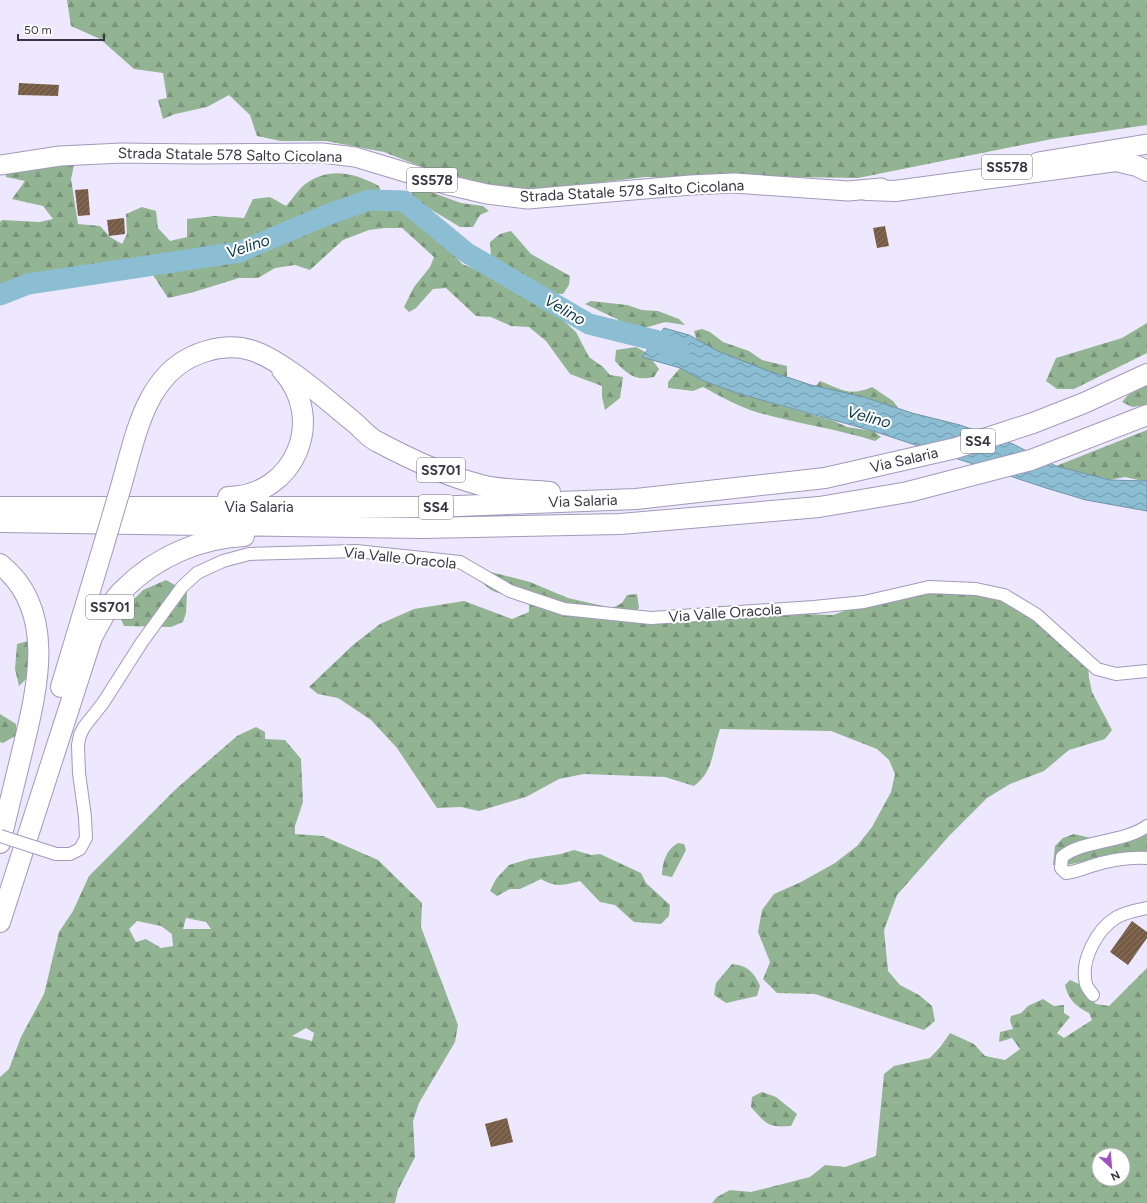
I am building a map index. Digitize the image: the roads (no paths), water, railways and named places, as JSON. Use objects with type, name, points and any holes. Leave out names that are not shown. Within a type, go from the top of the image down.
[{"type":"highway","points":[[866,190],[895,191],[1116,162],[1137,166],[1147,171]]},
{"type":"highway","name":"SS701","points":[[0,894],[146,405],[166,374],[178,363],[201,353],[230,346],[255,351],[266,356],[296,376],[376,442],[429,466],[482,486],[636,499]]},
{"type":"highway","name":"SS701","points":[[0,506],[71,501],[240,497],[270,486],[282,475],[302,443],[304,425],[302,410],[292,385],[275,362]]},
{"type":"highway","points":[[1091,400],[1107,383],[1147,364]]},
{"type":"highway","name":"Via Salaria","points":[[0,506],[431,507],[636,499],[825,478],[956,448],[1033,423],[1091,400],[1147,374]]},
{"type":"highway","name":"Via Salaria","points":[[0,522],[422,528],[620,524],[819,506],[908,492],[1031,460],[1121,427],[1147,415]]},
{"type":"highway","name":"SS701","points":[[0,922],[92,637],[123,590],[137,577],[168,557],[185,548],[223,537],[422,528]]},
{"type":"highway","points":[[0,564],[21,587],[30,604],[36,622],[39,659],[30,717],[0,844]]},
{"type":"main road","name":"Strada Statale 578 Salto Cicolana","points":[[0,165],[60,156],[122,153],[322,153],[355,157],[448,185],[487,194],[528,199],[567,197],[691,185],[734,183],[866,190],[1147,144]]},
{"type":"street","name":"Via Valle Oracola","points":[[0,836],[56,854],[70,854],[80,849],[86,838],[85,817],[79,773],[78,745],[84,726],[103,703],[142,642],[182,587],[197,573],[216,564],[249,554],[356,551],[460,562],[510,590],[564,610],[651,618],[814,607],[864,602],[929,586],[976,589],[1004,595],[1037,615],[1097,669],[1116,674],[1147,671]]},
{"type":"street","points":[[1147,826],[1117,839],[1068,851],[1062,857],[1061,868],[1066,873],[1075,872],[1090,866],[1126,857],[1147,858]]},
{"type":"street","points":[[1093,995],[1086,984],[1086,965],[1093,944],[1104,929],[1117,917],[1147,908]]},
{"type":"water","points":[[664,328],[689,335],[718,351],[766,370],[811,385],[864,397],[912,413],[960,425],[1013,444],[1056,466],[1110,480],[1147,481],[1147,511],[1086,500],[1046,488],[873,431],[740,394],[704,381],[680,368],[642,357]]},
{"type":"waterway","name":"Velino","points":[[0,295],[28,284],[239,252],[324,216],[369,200],[404,201],[467,253],[589,324],[658,341],[680,352]]}]
